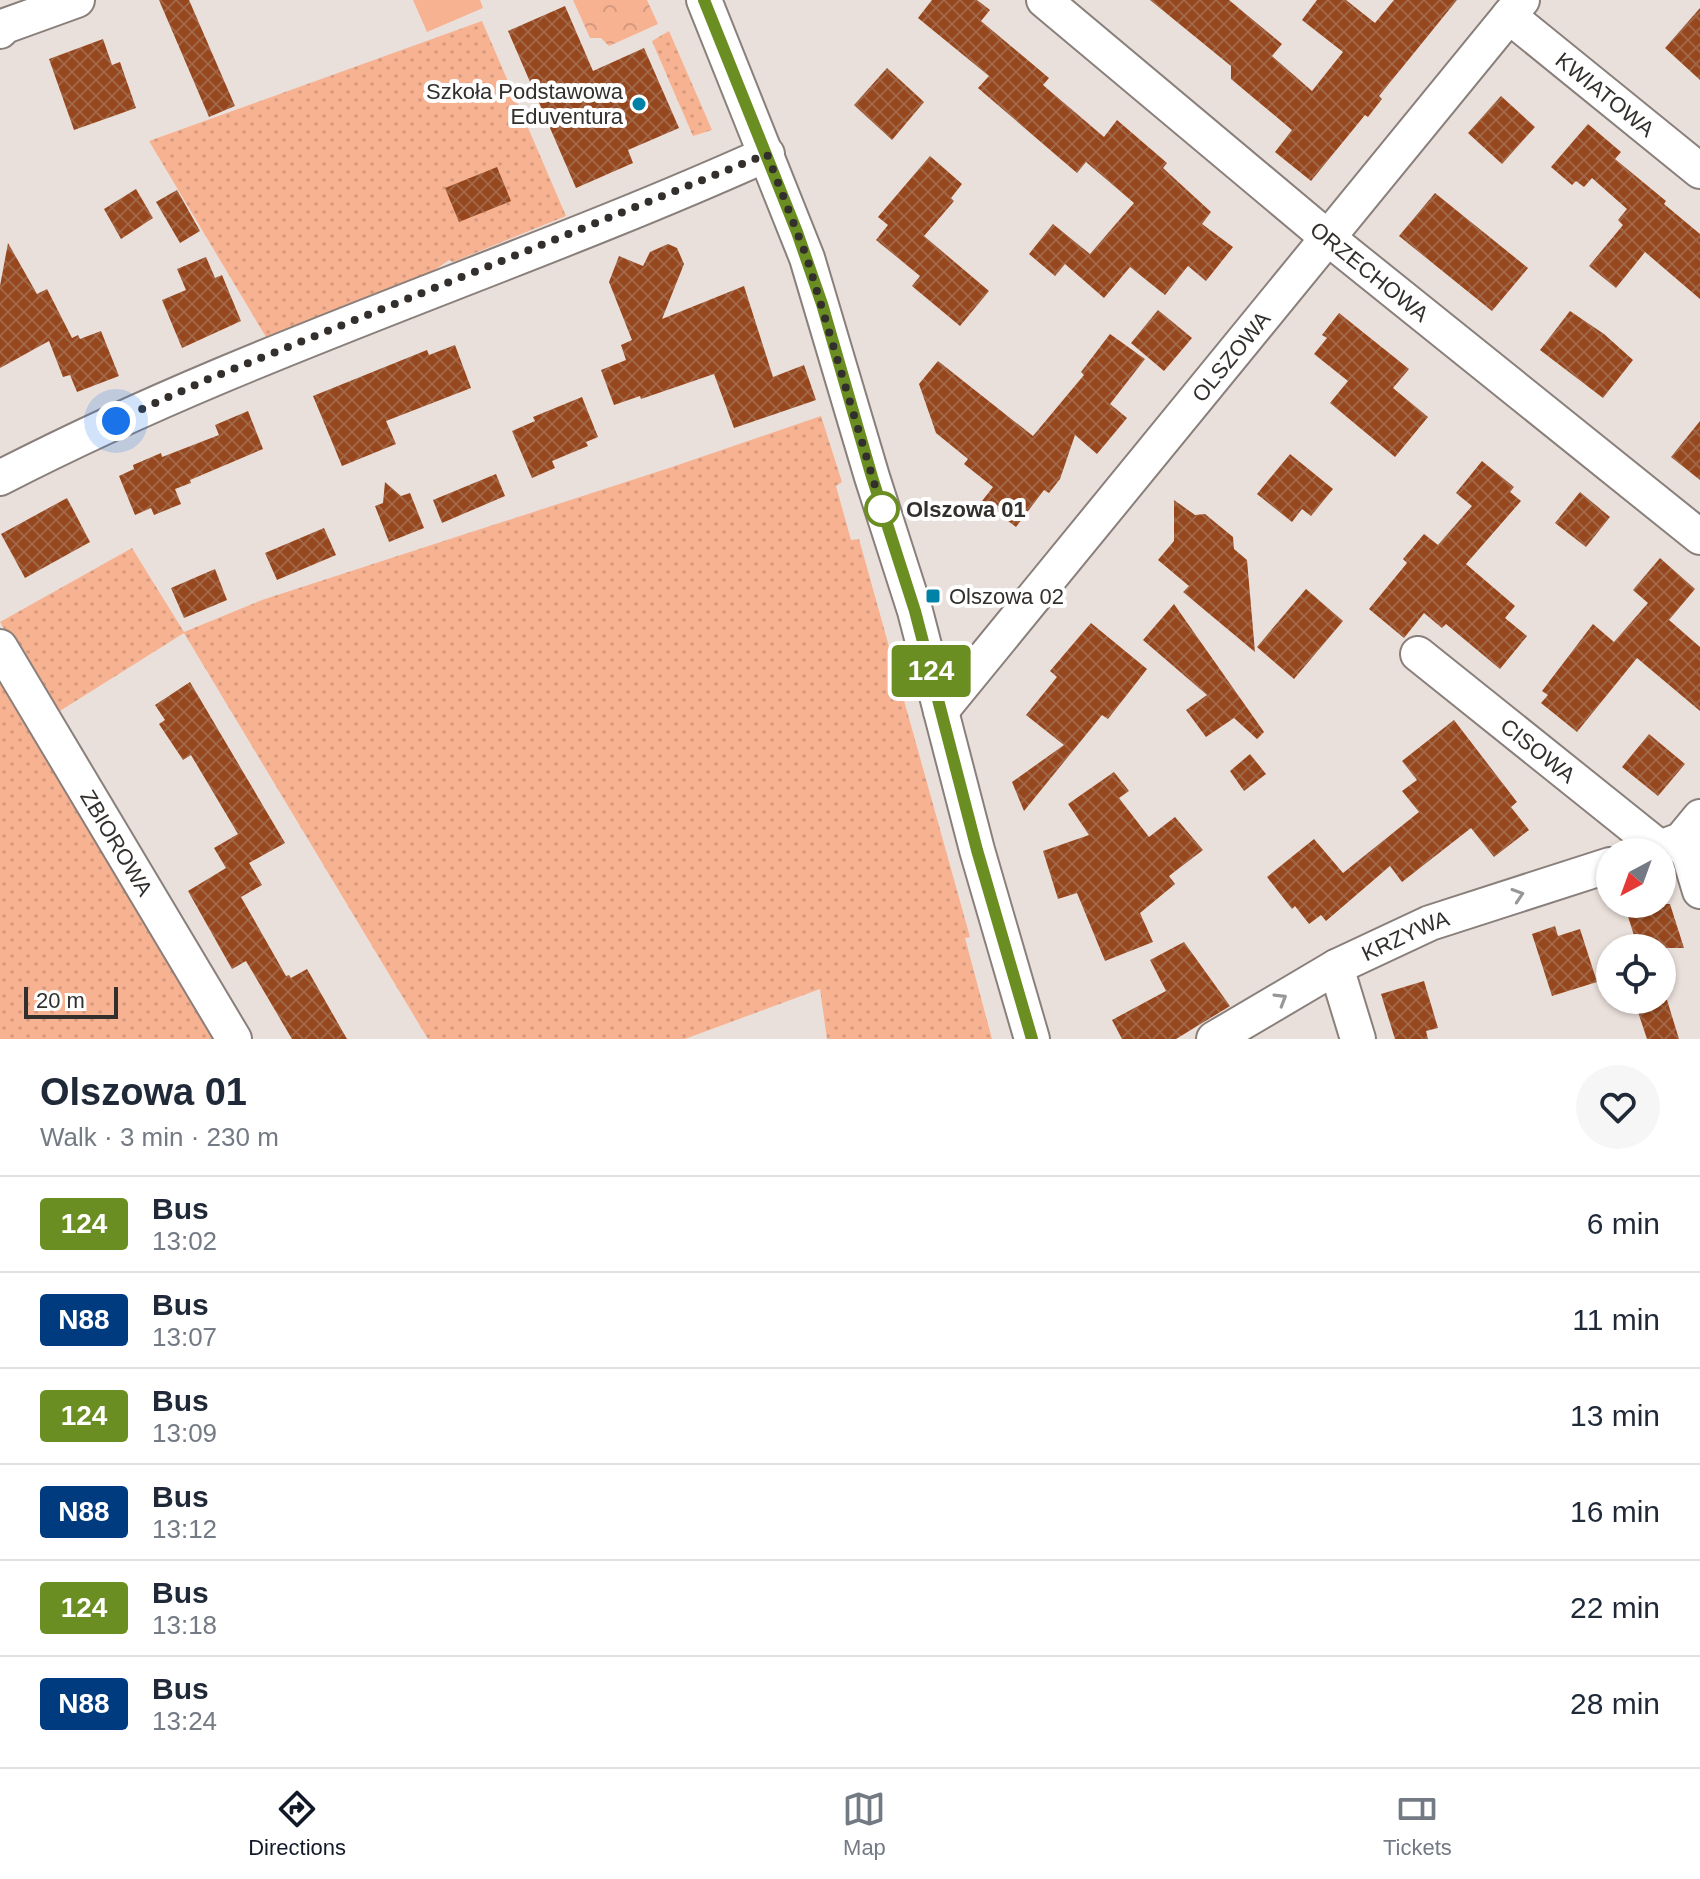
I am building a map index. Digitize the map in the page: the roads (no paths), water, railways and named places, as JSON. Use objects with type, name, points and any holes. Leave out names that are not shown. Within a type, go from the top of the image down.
[{"type":"street","points":[[0,31],[5,26],[77,0]]},
{"type":"street","points":[[704,0],[767,154],[822,304],[915,611],[1032,1039]]},
{"type":"street","name":"ORZECHOWA","points":[[1044,0],[1328,238],[1700,537]]},
{"type":"street","name":"OLSZOWA","points":[[941,711],[1516,8]]},
{"type":"street","name":"KWIATOWA","points":[[1516,8],[1700,171]]},
{"type":"street","points":[[0,478],[72,441],[206,380],[767,154]]},
{"type":"street","name":"ZBIOROWA","points":[[0,647],[234,1039]]},
{"type":"street","name":"CISOWA","points":[[1418,654],[1671,838]]},
{"type":"street","points":[[1676,843],[1690,858],[1700,891]]},
{"type":"street","name":"KRZYWA","points":[[1214,1039],[1336,967],[1430,923],[1596,870]]},
{"type":"street","points":[[1336,967],[1358,1039]]},
{"type":"place","name":"Szkoła Podstawowa Eduventura","points":[[639,104]]},
{"type":"place","name":"Olszowa 01","points":[[882,509]]},
{"type":"place","name":"Olszowa 02","points":[[933,596]]}]
